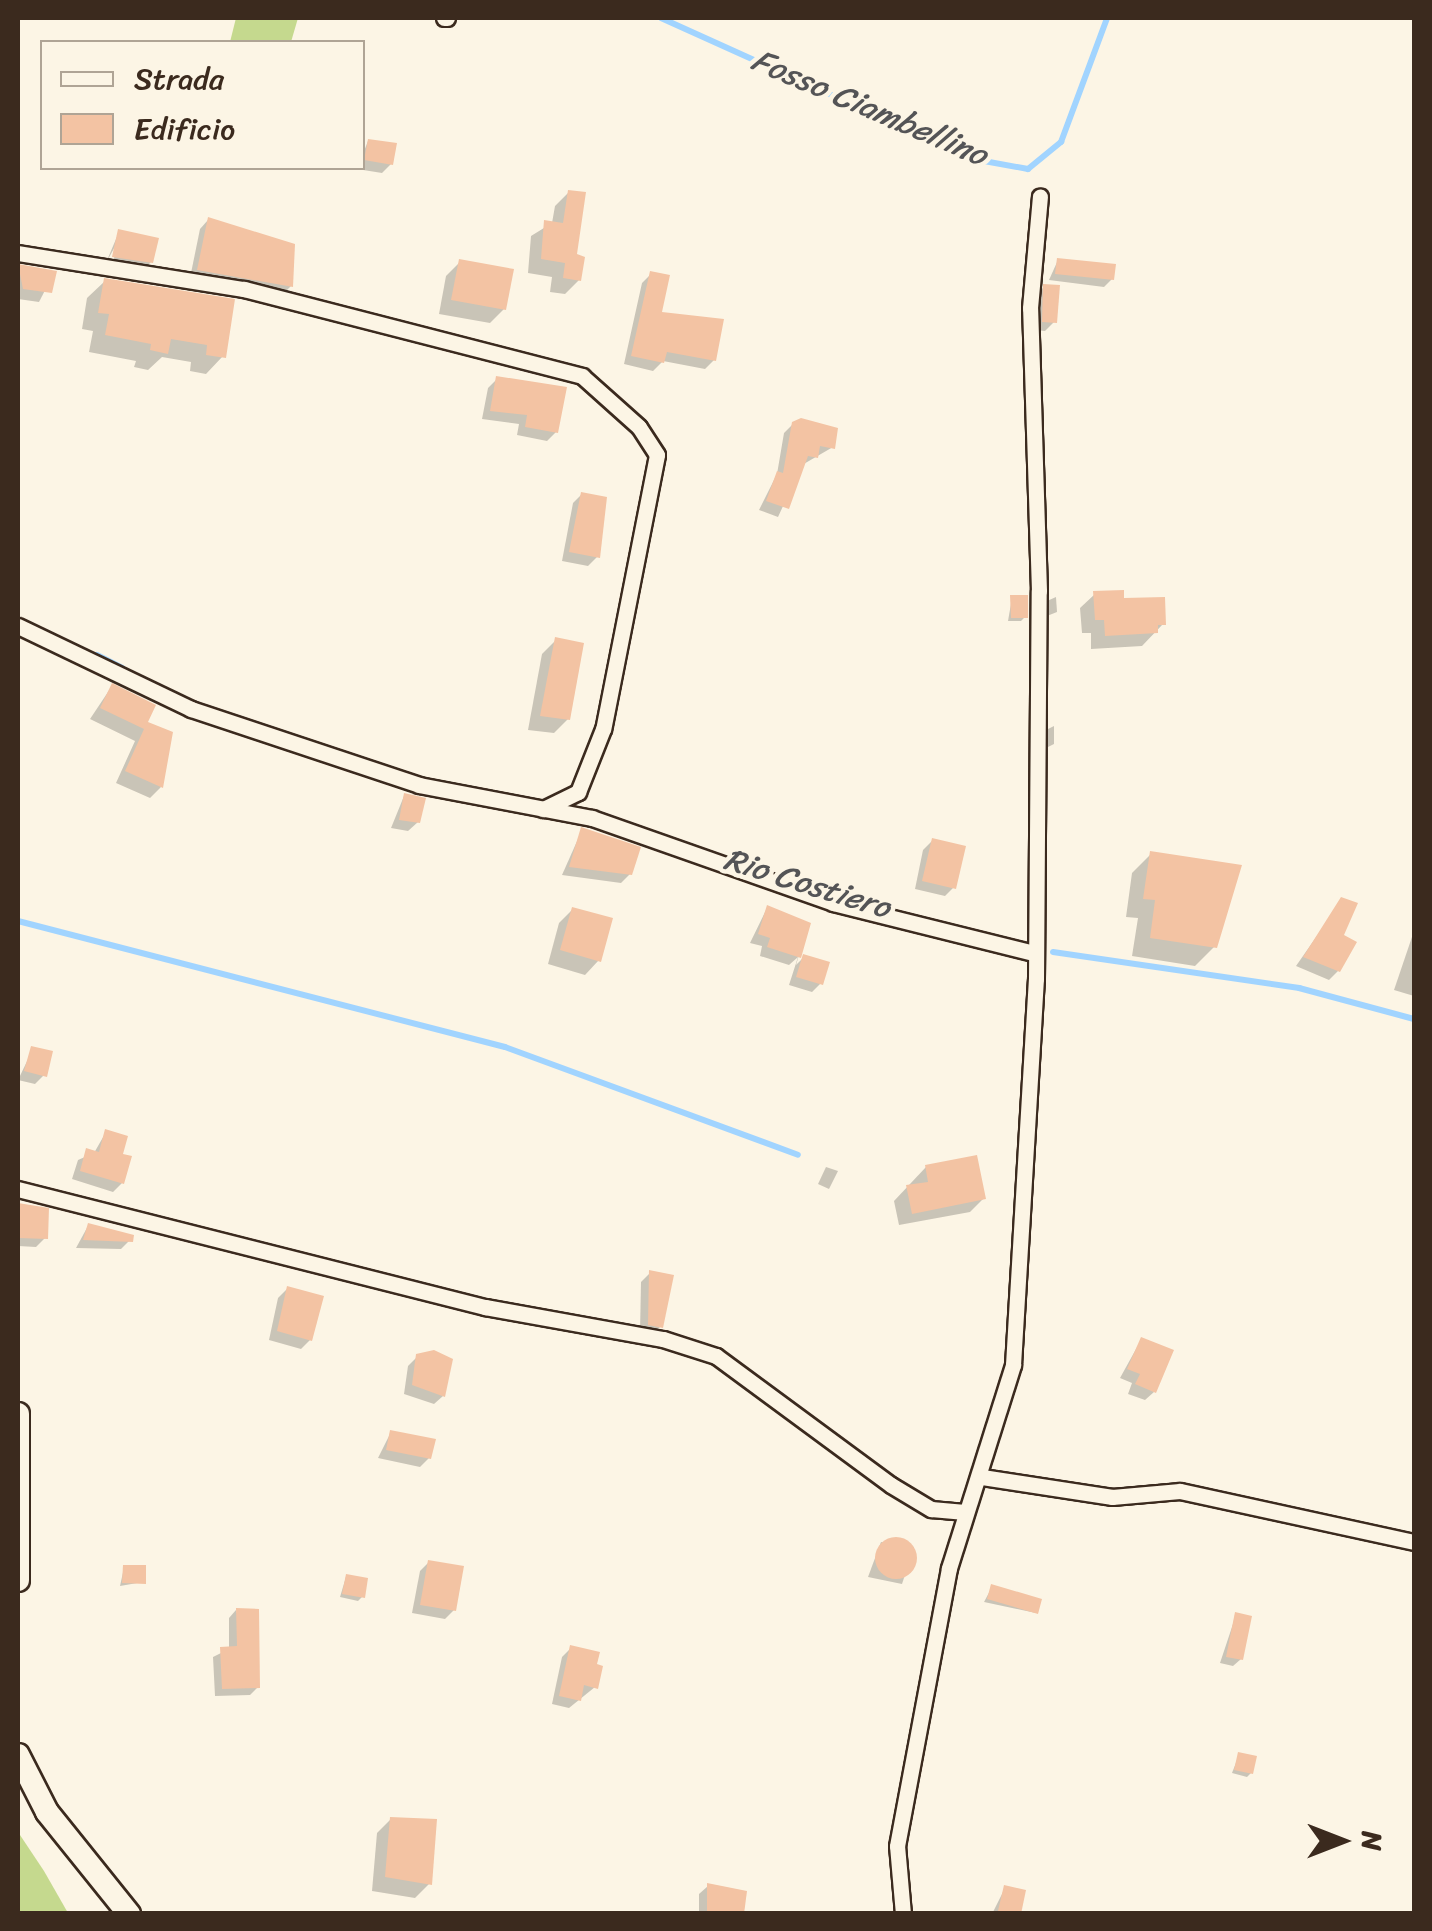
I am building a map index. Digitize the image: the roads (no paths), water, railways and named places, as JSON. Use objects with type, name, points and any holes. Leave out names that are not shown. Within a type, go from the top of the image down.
[{"type":"main road","points":[[18,1414],[18,1580]]},
{"type":"main road","points":[[18,1755],[46,1812],[129,1914]]},
{"type":"street","points":[[903,1914],[897,1846],[965,1512],[982,1477],[1013,1365],[1033,1094],[1039,591],[1030,308],[1040,196]]},
{"type":"street","points":[[18,252],[244,289],[582,376],[639,426],[657,455],[603,729],[578,792],[543,809]]},
{"type":"street","points":[[18,626],[233,724],[420,786],[610,824],[833,903],[1034,953]]},
{"type":"street","points":[[18,1189],[485,1308],[663,1339],[716,1356],[890,1484],[931,1508],[965,1512]]},
{"type":"street","points":[[982,1477],[1112,1496],[1180,1491],[1414,1542]]},
{"type":"waterway","name":"Fosso Ciambellino","points":[[661,18],[973,159],[1028,169],[1061,142],[1107,18]]},
{"type":"waterway","name":"Rio Costiero","points":[[97,655],[122,668]]},
{"type":"waterway","points":[[18,921],[505,1047],[798,1155]]},
{"type":"waterway","points":[[1053,952],[1299,988],[1414,1019]]}]
